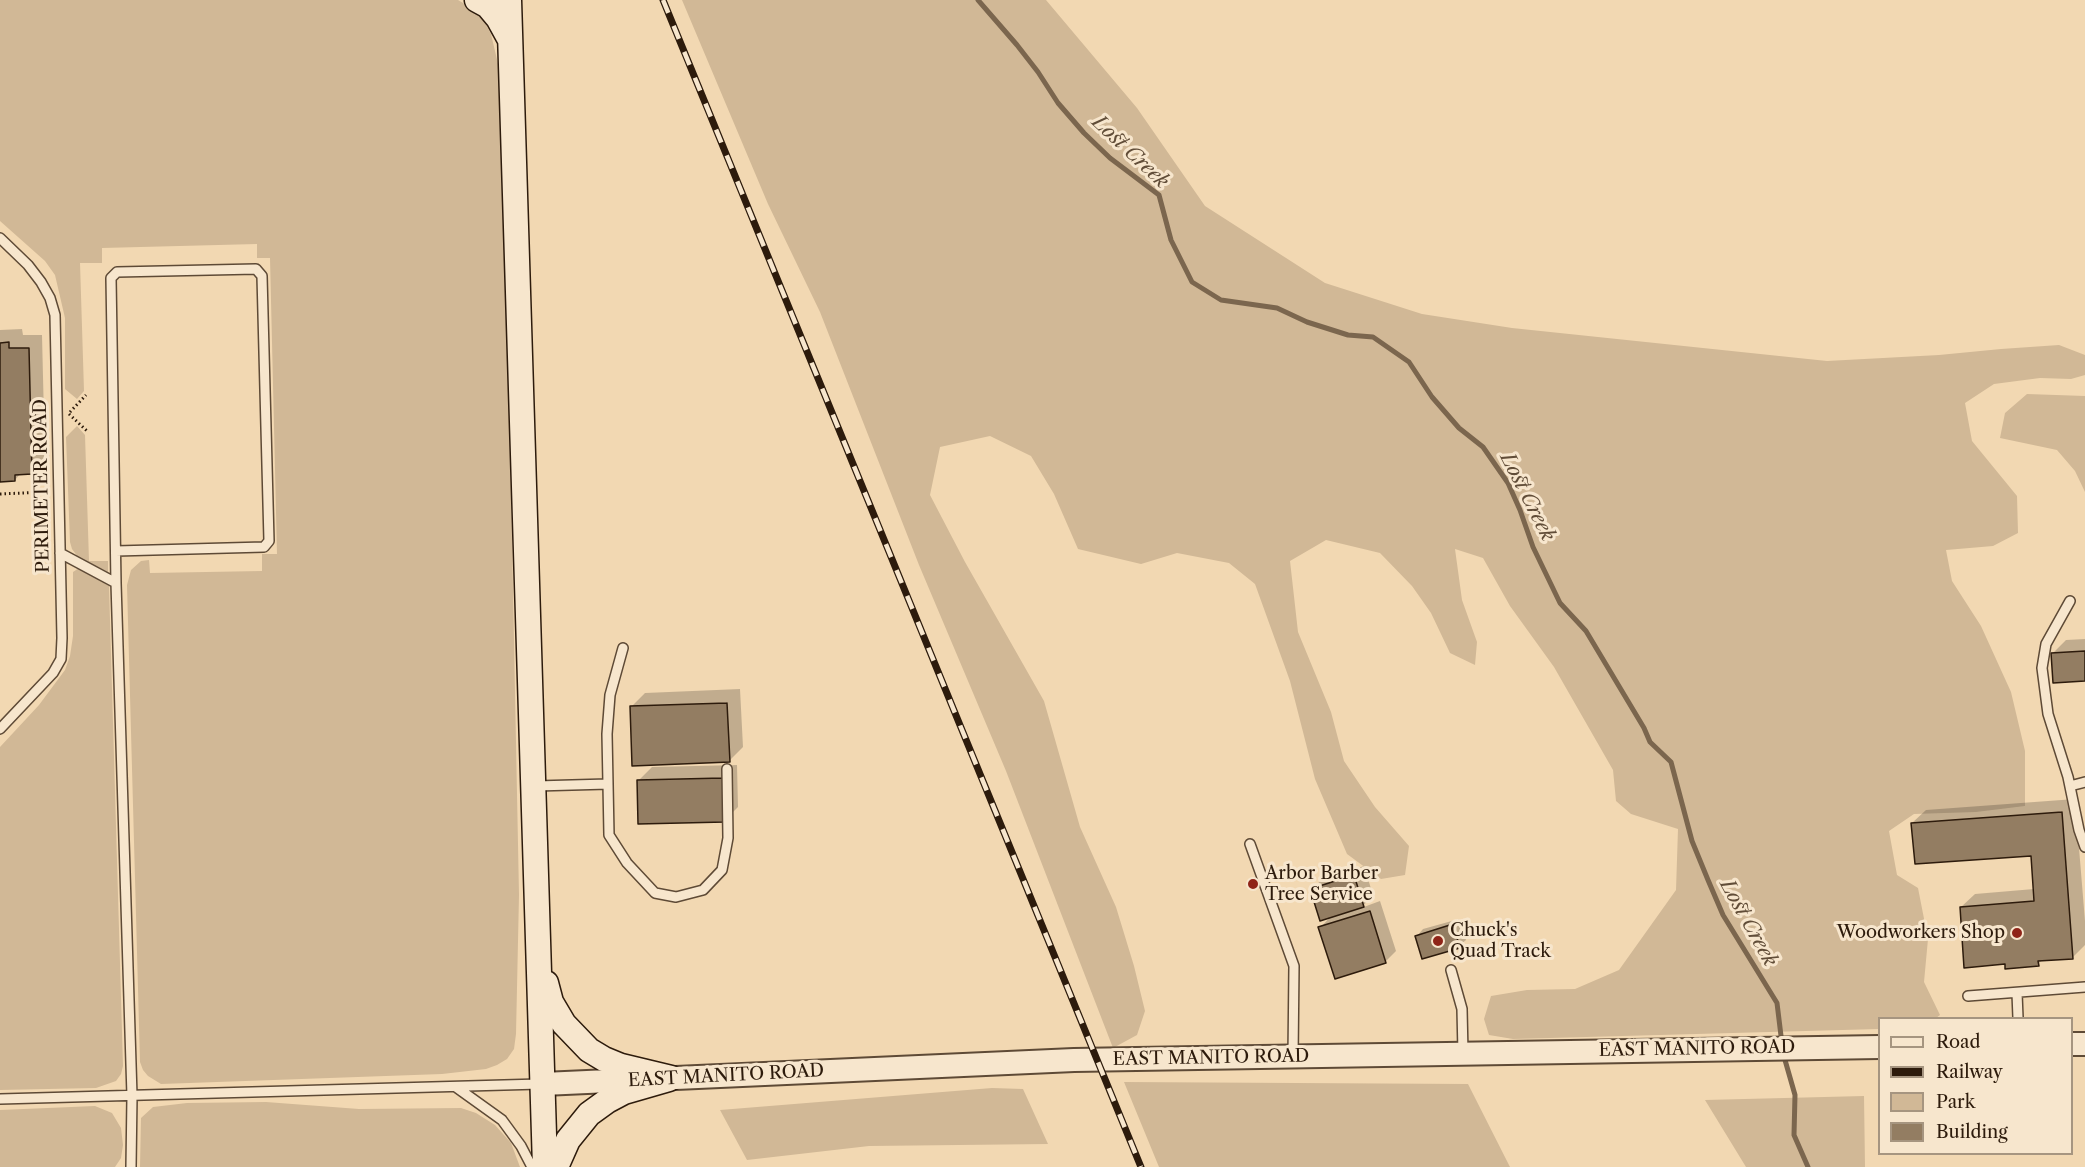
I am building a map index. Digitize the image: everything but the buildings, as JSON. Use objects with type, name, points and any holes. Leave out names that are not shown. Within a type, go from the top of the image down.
[{"type":"main road","points":[[477,0],[488,6],[498,18],[510,40]]},
{"type":"main road","points":[[509,0],[545,1167]]},
{"type":"main road","points":[[538,953],[551,1002],[564,1024],[577,1039],[604,1059],[621,1066],[671,1078]]},
{"type":"main road","points":[[556,1167],[568,1140],[589,1114],[624,1092],[671,1078]]},
{"type":"street","name":"EAST MANITO ROAD","points":[[543,1084],[1074,1060],[1878,1047]]},
{"type":"lane","name":"PERIMETER ROAD","points":[[0,238],[28,265],[41,282],[50,298],[55,315],[61,659],[53,673],[0,729]]},
{"type":"lane","points":[[116,551],[264,547],[268,541],[262,276],[256,269],[117,272],[111,278],[116,584],[132,1096],[131,1167]]},
{"type":"lane","points":[[60,552],[116,584]]},
{"type":"lane","points":[[2070,601],[2046,644],[2042,668],[2048,714],[2070,786],[2085,847]]},
{"type":"lane","points":[[623,648],[610,695],[607,734],[609,835],[627,863],[656,892],[676,897],[703,890],[722,870],[728,838],[727,769]]},
{"type":"lane","points":[[2070,786],[2085,782]]},
{"type":"lane","points":[[533,786],[608,784]]},
{"type":"lane","points":[[1250,844],[1294,966],[1293,1057]]},
{"type":"lane","points":[[1450,970],[1462,1009],[1463,1053]]},
{"type":"lane","points":[[1968,996],[2085,987]]},
{"type":"lane","points":[[2017,993],[2018,1017]]},
{"type":"lane","points":[[0,1098],[543,1084]]},
{"type":"lane","points":[[456,1088],[502,1120],[521,1146],[532,1167]]},
{"type":"path","points":[[86,395],[67,413],[87,431]]},
{"type":"path","points":[[30,414],[49,414]]},
{"type":"path","points":[[0,494],[54,492]]},
{"type":"green space","points":[[0,0],[458,0],[473,9],[483,19],[491,34],[499,68],[504,133],[519,895],[516,1034],[514,1049],[507,1059],[497,1065],[486,1069],[442,1074],[161,1084],[143,1070],[140,1062],[127,585],[131,570],[141,561],[149,560],[150,573],[262,571],[262,554],[277,554],[270,258],[257,258],[257,244],[102,248],[102,263],[80,263],[84,391],[77,399],[65,389],[65,318],[55,275],[45,261],[0,221]]},
{"type":"green space","points":[[682,0],[1046,0],[1137,108],[1205,206],[1325,283],[1422,314],[1512,328],[1827,361],[2059,345],[2085,355],[2085,375],[2071,379],[2040,378],[1994,384],[1965,403],[1972,441],[2017,496],[2018,533],[1993,546],[1946,550],[1952,581],[1981,626],[2011,692],[2025,751],[2025,806],[1976,812],[1914,814],[1889,831],[1897,875],[1918,888],[1928,939],[1924,982],[1940,1015],[1937,1017],[1878,1017],[1878,1029],[1513,1039],[1489,1035],[1484,1019],[1491,996],[1527,990],[1575,989],[1619,970],[1676,890],[1678,829],[1631,814],[1616,801],[1613,770],[1554,667],[1510,606],[1483,558],[1455,549],[1462,600],[1477,642],[1475,665],[1450,653],[1431,613],[1412,586],[1380,553],[1326,540],[1290,561],[1298,632],[1331,712],[1344,761],[1375,807],[1409,846],[1405,875],[1381,879],[1347,854],[1315,779],[1290,681],[1255,584],[1229,563],[1177,553],[1141,564],[1078,549],[1054,494],[1031,456],[990,436],[940,447],[930,495],[965,562],[1044,701],[1080,827],[1116,907],[1134,966],[1145,1011],[1137,1035],[1113,1048],[1006,771],[919,565],[820,312],[768,204]]},
{"type":"green space","points":[[2027,394],[2085,396],[2085,492],[2075,471],[2057,450],[2000,438],[2005,413]]},
{"type":"green space","points":[[77,426],[85,435],[89,561],[108,561],[108,572],[78,557],[70,542],[66,437]]},
{"type":"green space","points":[[79,568],[109,586],[123,1066],[116,1081],[96,1088],[0,1090],[0,747],[39,705],[65,670],[73,636],[73,572]]},
{"type":"green space","points":[[1124,1082],[1468,1084],[1510,1167],[1159,1167]]},
{"type":"green space","points":[[992,1088],[1023,1089],[1048,1144],[869,1146],[747,1160],[720,1110]]},
{"type":"green space","points":[[1864,1096],[1865,1167],[1746,1167],[1705,1100]]},
{"type":"green space","points":[[266,1102],[359,1109],[461,1108],[476,1113],[495,1125],[511,1143],[520,1167],[140,1167],[141,1118],[153,1107],[187,1103]]},
{"type":"green space","points":[[95,1106],[112,1113],[121,1128],[123,1145],[121,1158],[115,1167],[0,1167],[0,1110]]},
{"type":"waterway","name":"Lost Creek","points":[[978,0],[1017,45],[1058,103],[1084,133],[1110,158],[1159,195],[1171,240],[1192,282],[1221,300],[1277,308],[1307,322],[1348,335],[1373,337],[1409,362],[1432,397],[1459,428],[1483,447],[1508,483],[1533,547],[1560,603],[1586,631],[1650,742],[1671,762],[1692,841],[1723,915],[1777,1003],[1782,1044]]},
{"type":"waterway","name":"Lost Creek","points":[[1783,1053],[1795,1095],[1794,1135],[1808,1167]]},
{"type":"railway","points":[[663,0],[1141,1167]]},
{"type":"place","name":"Arbor Barber Tree Service","points":[[1253,884]]},
{"type":"place","name":"Woodworkers Shop","points":[[2017,933]]},
{"type":"place","name":"Chuck's Quad Track","points":[[1438,941]]}]
